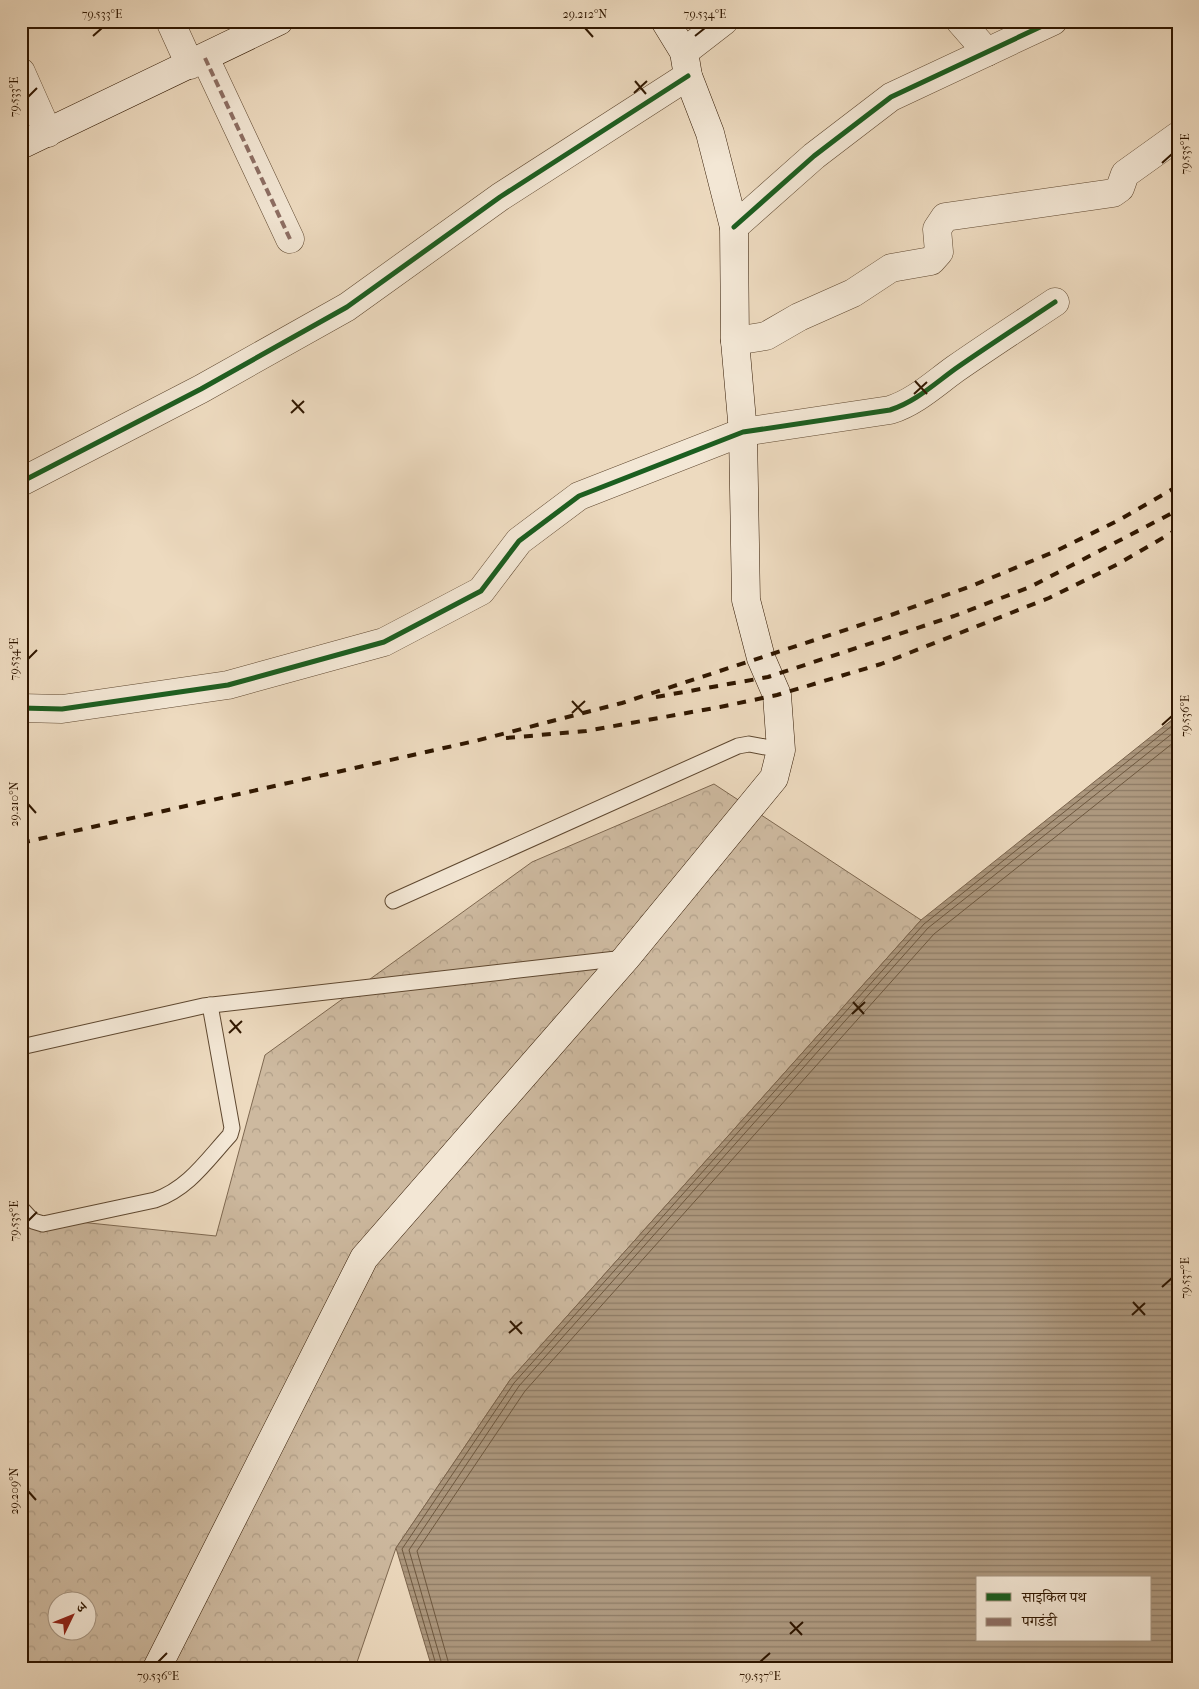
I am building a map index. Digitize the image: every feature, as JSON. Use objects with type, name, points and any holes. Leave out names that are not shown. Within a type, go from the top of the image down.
[{"type":"street","points":[[170,21],[197,62],[290,239]]},
{"type":"street","points":[[21,145],[279,21]]},
{"type":"street","points":[[157,1668],[364,1258],[626,958],[774,778],[781,750],[777,695],[761,658],[746,600],[743,432],[736,342],[734,227],[710,133],[686,64],[665,21]]},
{"type":"street","points":[[21,482],[201,389],[347,307],[686,64],[724,21]]},
{"type":"street","points":[[960,21],[987,52]]},
{"type":"street","points":[[734,227],[814,156],[891,97],[1053,21]]},
{"type":"street","points":[[21,72],[48,133]]},
{"type":"street","points":[[736,342],[766,336],[799,317],[853,293],[891,268],[931,261],[939,252],[936,229],[946,217],[1113,193],[1120,188],[1125,174],[1178,136]]},
{"type":"street","points":[[21,708],[62,709],[228,685],[384,642],[481,591],[520,541],[579,496],[743,432],[890,410],[902,406],[913,401],[1055,302]]},
{"type":"lane","points":[[393,901],[738,746],[749,744],[781,750]]},
{"type":"lane","points":[[21,1047],[210,1005],[626,958]]},
{"type":"lane","points":[[21,1208],[33,1221],[43,1224],[155,1200],[169,1196],[184,1186],[230,1135],[232,1128],[210,1005]]},
{"type":"green space","points":[[714,784],[921,920],[510,1380],[396,1548],[355,1668],[21,1668],[21,1216],[216,1236],[265,1055],[532,862]]},
{"type":"water","points":[[1178,715],[1178,1668],[432,1668],[396,1548],[510,1380],[921,920]]},
{"type":"railway","points":[[21,843],[475,741],[622,703],[891,615],[974,585],[1056,551],[1119,520],[1178,486]]},
{"type":"railway","points":[[656,697],[768,677],[954,616],[1030,587],[1178,510]]},
{"type":"railway","points":[[506,738],[586,731],[720,707],[777,695],[881,664],[1049,598],[1118,564],[1178,529]]},
{"type":"marked path","points":[[205,58],[290,239]]},
{"type":"cycle path","points":[[734,227],[814,156],[891,97],[1053,21]]},
{"type":"cycle path","points":[[21,482],[201,389],[347,307],[500,197],[688,76]]},
{"type":"cycle path","points":[[21,708],[62,709],[228,685],[384,642],[481,591],[519,541],[579,496],[743,432],[890,410],[899,407],[924,392],[967,360],[1055,302]]}]
